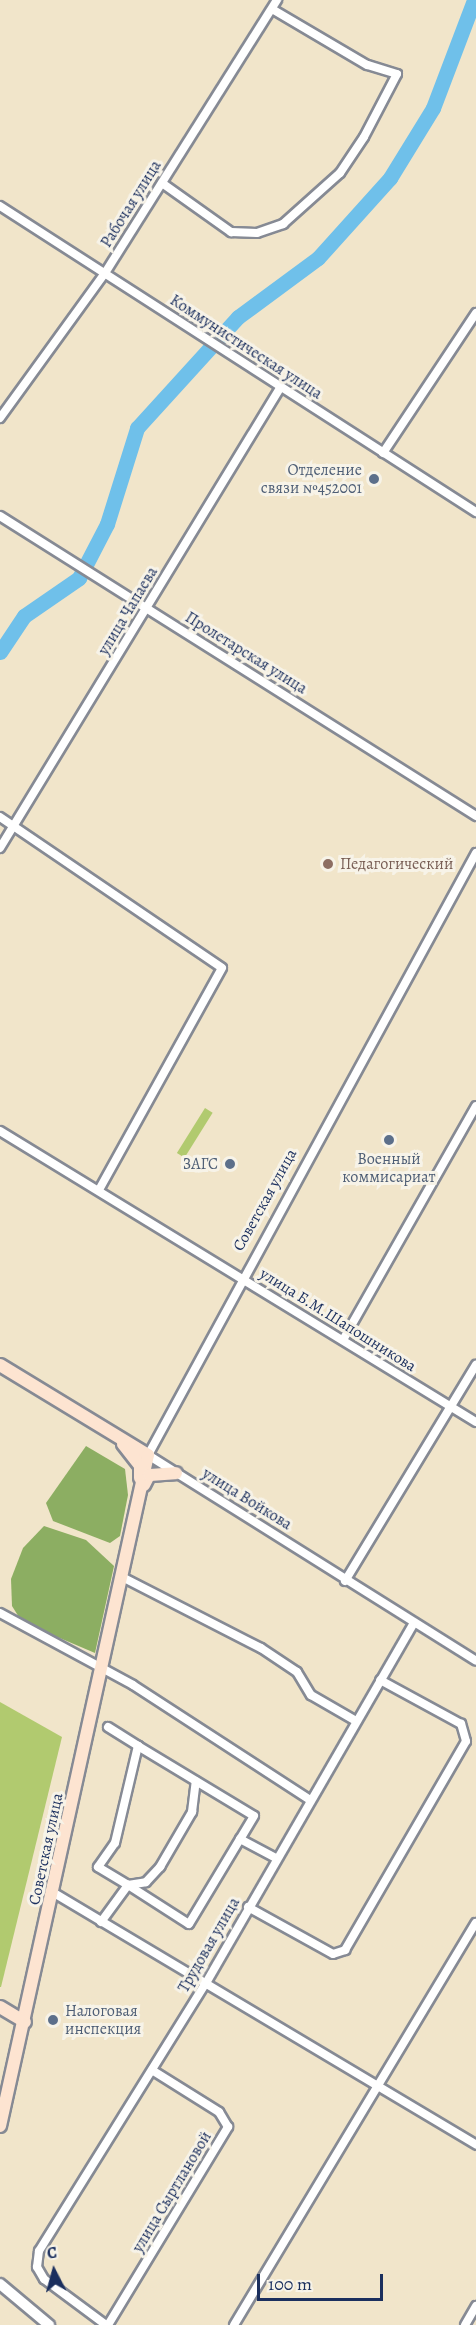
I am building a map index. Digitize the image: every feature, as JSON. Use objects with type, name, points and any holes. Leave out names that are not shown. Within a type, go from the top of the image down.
[{"type":"main road","name":"улица Войкова","points":[[0,1365],[148,1455]]},
{"type":"main road","points":[[117,1437],[140,1466],[141,1491]]},
{"type":"main road","name":"Советская улица","points":[[0,2126],[124,1578],[148,1455]]},
{"type":"main road","points":[[141,1491],[149,1475],[176,1473]]},
{"type":"main road","points":[[0,2007],[25,2022]]},
{"type":"street","name":"Рабочая улица","points":[[0,418],[105,273],[277,0]]},
{"type":"street","points":[[162,183],[231,232],[257,233],[283,224],[340,173],[364,137],[396,74],[367,65],[272,9]]},
{"type":"street","name":"Коммунистическая улица","points":[[0,206],[476,512]]},
{"type":"street","points":[[383,453],[476,313]]},
{"type":"street","name":"улица Чапаева","points":[[0,848],[280,388]]},
{"type":"street","name":"Пролетарская улица","points":[[0,516],[476,816]]},
{"type":"street","points":[[0,817],[222,968],[99,1190]]},
{"type":"street","name":"Советская улица","points":[[148,1455],[240,1277],[476,853]]},
{"type":"street","points":[[343,1340],[475,1108]]},
{"type":"street","name":"улица Б.М.Шапошникова","points":[[0,1131],[476,1422]]},
{"type":"street","points":[[345,1581],[476,1365]]},
{"type":"street","name":"улица Войкова","points":[[148,1455],[413,1624],[476,1661]]},
{"type":"street","points":[[124,1578],[261,1648],[297,1672],[311,1695],[356,1721]]},
{"type":"street","points":[[0,1613],[103,1667],[310,1800]]},
{"type":"street","name":"Трудовая улица","points":[[44,2279],[37,2267],[39,2251],[206,1983],[275,1858],[413,1624]]},
{"type":"street","points":[[248,1907],[333,1954],[345,1950],[351,1941],[466,1741],[461,1724],[380,1680]]},
{"type":"street","points":[[108,1727],[254,1816],[189,1924],[98,1867],[115,1843],[138,1746]]},
{"type":"street","points":[[101,1923],[128,1885],[146,1882],[160,1867],[192,1812],[196,1781]]},
{"type":"street","points":[[240,1839],[275,1858]]},
{"type":"street","points":[[54,1893],[375,2087],[476,2145]]},
{"type":"street","points":[[234,2325],[375,2087],[476,1923]]},
{"type":"street","name":"улица Сыртлановой","points":[[44,2279],[107,2325],[228,2127],[219,2112],[152,2070]]},
{"type":"street","points":[[2,2289],[50,2325]]},
{"type":"street","points":[[465,2325],[476,2306]]},
{"type":"green space","points":[[205,1108],[213,1113],[185,1158],[177,1153]]},
{"type":"green space","points":[[86,1446],[125,1469],[128,1495],[120,1536],[110,1543],[53,1521],[46,1503]]},
{"type":"green space","points":[[44,1526],[86,1540],[114,1566],[95,1653],[22,1622],[12,1606],[11,1579],[23,1548]]},
{"type":"green space","points":[[0,1702],[62,1737],[1,1987],[0,1987]]},
{"type":"waterway","points":[[0,652],[24,616],[79,578],[107,524],[137,428],[238,317],[318,258],[390,178],[433,108],[474,0]]},
{"type":"place","name":"Отделение связи №452001","points":[[374,479]]},
{"type":"place","name":"Педагогический","points":[[328,864]]},
{"type":"place","name":"Военный коммисариат","points":[[389,1140]]},
{"type":"place","name":"ЗАГС","points":[[230,1164]]},
{"type":"place","name":"Налоговая инспекция","points":[[53,2020]]}]
